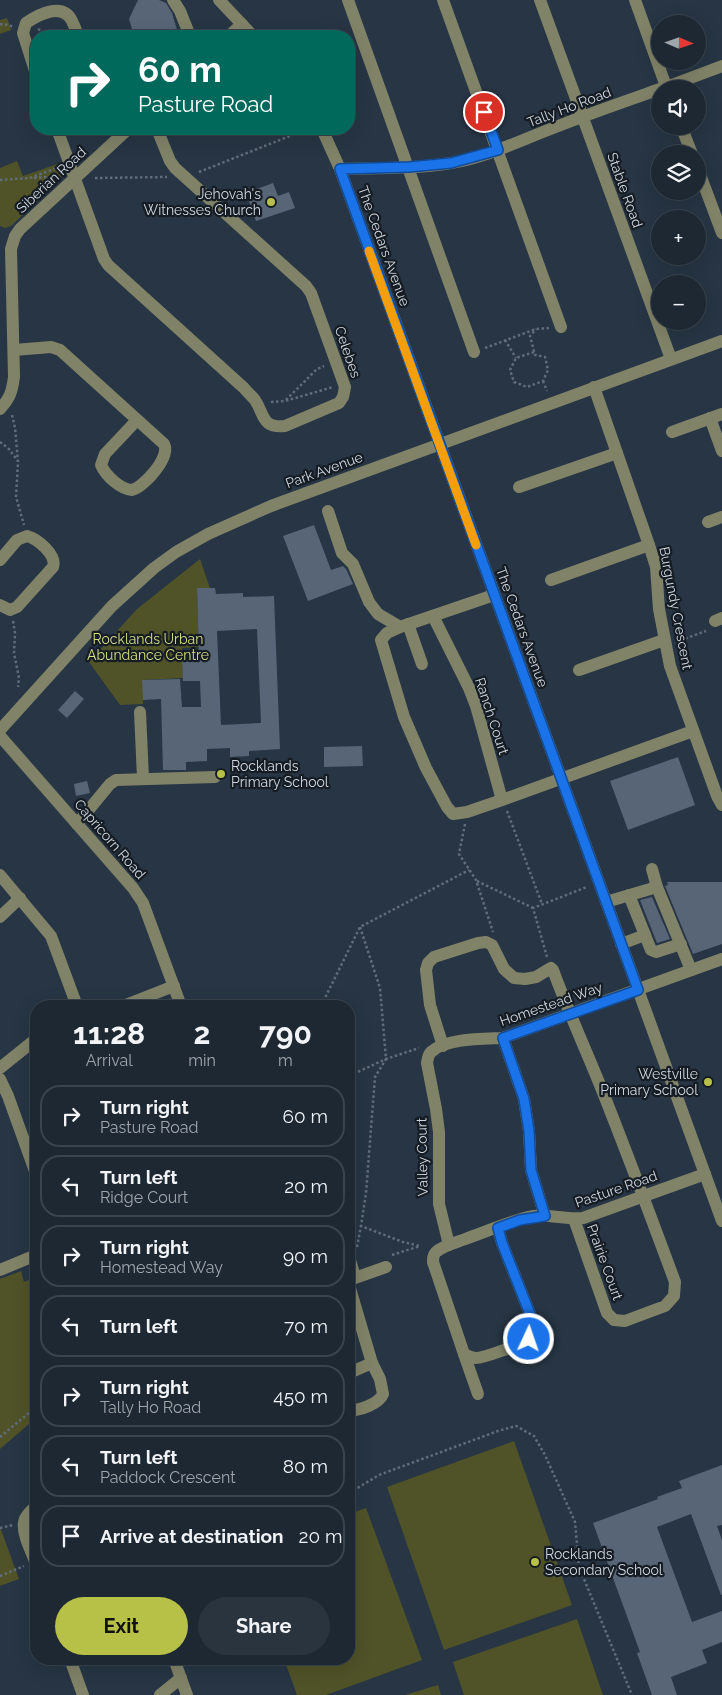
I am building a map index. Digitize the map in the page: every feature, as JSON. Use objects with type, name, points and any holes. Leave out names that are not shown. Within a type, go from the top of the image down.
[{"type":"street","points":[[172,0],[180,11],[188,30]]},
{"type":"street","points":[[219,0],[248,30]]},
{"type":"street","points":[[348,0],[474,352]]},
{"type":"street","points":[[443,0],[561,327]]},
{"type":"street","name":"Stable Road","points":[[540,0],[671,359]]},
{"type":"street","points":[[635,0],[661,80]]},
{"type":"street","points":[[30,56],[23,34],[26,23],[49,12],[60,11],[69,16],[76,30]]},
{"type":"street","points":[[236,30],[242,24]]},
{"type":"street","name":"Tally Ho Road","points":[[685,80],[722,66]]},
{"type":"street","name":"Tally Ho Road","points":[[340,169],[409,167],[451,163],[498,150],[582,116],[651,92]]},
{"type":"street","name":"Celebes","points":[[59,135],[104,259],[108,265],[244,388],[255,400],[263,418],[268,423],[277,427],[285,426],[339,403],[345,391],[344,383],[313,298],[306,286],[185,177],[170,161],[159,135]]},
{"type":"street","name":"Siberian Road","points":[[11,249],[12,242],[18,232],[122,135]]},
{"type":"street","name":"The Cedars Avenue","points":[[325,135],[340,169],[722,1221]]},
{"type":"street","points":[[706,190],[722,233]]},
{"type":"street","points":[[0,239],[11,249],[14,350],[13,388],[9,399],[0,408]]},
{"type":"street","name":"Park Avenue","points":[[0,730],[112,606],[149,572],[176,552],[208,534],[271,506],[722,340]]},
{"type":"street","points":[[14,350],[51,347],[60,350],[164,444],[166,449],[164,459],[140,486],[132,490],[122,488],[104,471],[101,465],[105,454],[137,420]]},
{"type":"street","name":"Burgundy Crescent","points":[[594,387],[656,567],[659,609],[670,666],[717,796],[722,805]]},
{"type":"street","points":[[672,432],[716,416],[722,451]]},
{"type":"street","points":[[520,487],[617,453]]},
{"type":"street","points":[[328,511],[342,553],[351,561],[372,608],[378,614],[404,625],[422,664]]},
{"type":"street","points":[[708,522],[722,517]]},
{"type":"street","points":[[0,560],[18,540],[27,536],[34,539],[53,556],[54,564],[17,607],[5,608]]},
{"type":"street","points":[[551,580],[650,545]]},
{"type":"street","points":[[494,595],[404,625],[382,637],[381,642],[404,717],[426,768],[447,807],[453,814],[467,812],[502,800],[693,731]]},
{"type":"street","name":"Ranch Court","points":[[433,616],[476,706],[502,800]]},
{"type":"street","points":[[579,670],[665,643]]},
{"type":"street","points":[[140,712],[143,778]]},
{"type":"street","name":"Capricorn Road","points":[[0,736],[133,888],[143,903],[179,1000]]},
{"type":"street","points":[[77,824],[114,780],[215,777]]},
{"type":"street","points":[[652,869],[657,887],[692,970]]},
{"type":"street","points":[[0,875],[51,936],[74,1000]]},
{"type":"street","points":[[606,902],[657,887]]},
{"type":"street","points":[[629,895],[651,950],[655,952],[681,944]]},
{"type":"street","points":[[0,917],[20,898]]},
{"type":"street","points":[[621,944],[645,935]]},
{"type":"street","points":[[428,1056],[431,1051],[443,1046],[430,1005],[426,970],[428,963],[434,957],[486,942],[492,945],[504,969],[514,978],[536,977],[551,968]]},
{"type":"street","name":"Homestead Way","points":[[443,1046],[468,1040],[503,1038],[722,958]]},
{"type":"street","name":"Prairie Court","points":[[551,968],[569,1014],[588,1054],[643,1196],[675,1282],[674,1296],[665,1306],[625,1321],[614,1320],[607,1314],[574,1219]]},
{"type":"street","points":[[138,1000],[174,986]]},
{"type":"street","points":[[503,1038],[524,1099],[529,1131],[531,1170],[545,1216]]},
{"type":"street","points":[[0,1068],[30,1044]]},
{"type":"street","name":"Valley Court","points":[[428,1056],[427,1063],[439,1132],[438,1204],[449,1245]]},
{"type":"street","points":[[0,1080],[8,1096],[30,1157]]},
{"type":"street","name":"Pasture Road","points":[[436,1252],[449,1245],[520,1220],[545,1216],[583,1218],[705,1174]]},
{"type":"street","points":[[464,1354],[473,1358],[481,1357],[523,1343],[533,1333],[534,1324],[502,1243],[498,1228]]},
{"type":"street","points":[[436,1252],[432,1262],[478,1394]]},
{"type":"street","points":[[0,1270],[30,1258]]},
{"type":"street","points":[[355,1279],[386,1262]]},
{"type":"street","points":[[355,1297],[372,1363],[382,1385],[383,1394],[377,1402],[355,1411]]},
{"type":"street","points":[[355,1370],[372,1363]]},
{"type":"street","points":[[30,1512],[24,1522],[30,1546]]},
{"type":"street","points":[[72,1665],[83,1695]]},
{"type":"street","points":[[176,1665],[188,1695]]},
{"type":"street","points":[[160,1695],[181,1678]]},
{"type":"path","points":[[76,178],[185,177],[292,135]]},
{"type":"path","points":[[30,178],[70,161]]},
{"type":"path","points":[[0,180],[47,177],[59,180],[64,189]]},
{"type":"path","points":[[474,352],[536,329],[561,327]]},
{"type":"path","points":[[534,352],[516,358],[510,370],[514,382],[527,386],[543,381],[548,370],[545,357],[535,355],[534,352],[530,336],[536,329]]},
{"type":"path","points":[[505,340],[516,358]]},
{"type":"path","points":[[285,402],[317,368],[336,361]]},
{"type":"path","points":[[543,381],[549,394]]},
{"type":"path","points":[[255,400],[263,403],[285,402],[344,383]]},
{"type":"path","points":[[9,399],[15,428],[18,462],[16,497],[27,536]]},
{"type":"path","points":[[0,442],[9,449],[18,462]]},
{"type":"path","points":[[5,608],[15,634],[14,653],[19,678],[18,687]]},
{"type":"path","points":[[665,643],[710,629],[718,620]]},
{"type":"path","points":[[502,800],[542,905]]},
{"type":"path","points":[[467,812],[459,854],[476,880],[494,929],[492,945]]},
{"type":"path","points":[[324,1000],[360,927],[469,870]]},
{"type":"path","points":[[476,880],[533,908],[591,885]]},
{"type":"path","points":[[533,908],[551,968]]},
{"type":"path","points":[[360,927],[380,988],[386,1058],[375,1077],[366,1193],[361,1226],[436,1252]]},
{"type":"path","points":[[355,1073],[386,1058],[421,1048],[428,1056]]},
{"type":"path","points":[[386,1262],[420,1246]]},
{"type":"path","points":[[0,1437],[30,1412]]},
{"type":"path","points":[[355,1489],[379,1475],[498,1431],[516,1426],[534,1436],[545,1455],[575,1522],[579,1567],[632,1695]]},
{"type":"path","points":[[0,1576],[30,1565]]},
{"type":"green space","points":[[7,18],[11,30],[0,34],[0,20]]},
{"type":"green space","points":[[17,161],[23,176],[60,163],[62,175],[11,226],[5,228],[0,226],[0,168]]},
{"type":"green space","name":"Rocklands Urban Abundance Centre","points":[[200,559],[210,588],[197,589],[199,647],[182,648],[183,678],[143,680],[143,704],[120,705],[89,662],[137,609]]},
{"type":"green space","points":[[21,1271],[24,1282],[30,1280],[30,1423],[0,1449],[0,1279]]},
{"type":"green space","points":[[514,1441],[572,1605],[444,1650],[387,1487]]},
{"type":"green space","points":[[366,1508],[422,1660],[326,1695],[297,1695],[286,1665],[355,1665],[355,1512]]},
{"type":"green space","points":[[0,1527],[19,1579],[0,1586]]},
{"type":"green space","points":[[577,1619],[603,1695],[464,1695],[453,1662]]},
{"type":"green space","points":[[438,1685],[441,1695],[405,1695]]},
{"type":"building","points":[[138,0],[159,0],[166,3],[172,13],[177,30],[132,30],[129,19]]},
{"type":"building","name":"Jehovah's Witnesses Church","points":[[273,183],[278,196],[289,192],[295,208],[256,221],[246,193]]},
{"type":"building","points":[[314,525],[331,570],[343,566],[353,584],[308,601],[283,536]]},
{"type":"building","points":[[197,588],[215,588],[216,594],[243,593],[243,597],[274,596],[280,749],[249,751],[249,756],[230,757],[230,748],[207,749],[207,761],[186,762],[186,770],[163,770],[161,699],[143,700],[142,680],[180,679],[182,707],[201,707],[200,681],[183,681],[182,658],[199,657]],"holes":[[[257,629],[261,723],[221,725],[217,631]]]},
{"type":"building","points":[[75,691],[84,699],[67,718],[58,710]]},
{"type":"building","points":[[362,746],[363,766],[324,767],[324,747]]},
{"type":"building","points":[[678,757],[695,805],[628,830],[610,781]]},
{"type":"building","points":[[87,781],[90,793],[76,796],[74,784]]},
{"type":"building","points":[[667,882],[722,882],[722,944],[693,954],[665,886],[668,885]]},
{"type":"building","points":[[652,897],[670,939],[657,943],[640,900]]},
{"type":"building","points":[[722,1465],[722,1525],[717,1526],[722,1540],[722,1595],[691,1514],[657,1527],[692,1622],[722,1611],[722,1642],[702,1650],[707,1663],[671,1677],[677,1695],[652,1695],[637,1653],[640,1652],[593,1523],[658,1499],[657,1497],[682,1488],[679,1481]]},
{"type":"slow traffic","points":[[369,251],[476,545]]},
{"type":"place","name":"Jehovah's Witnesses Church","points":[[271,202]]},
{"type":"place","name":"Rocklands Primary School","points":[[221,774]]},
{"type":"place","name":"Westville Primary School","points":[[708,1082]]},
{"type":"place","name":"Rocklands Secondary School","points":[[535,1562]]},
{"type":"route","points":[[484,112],[498,150],[451,163],[409,167],[340,169],[638,990],[503,1038],[524,1099],[528,1118],[531,1170],[545,1216],[534,1216],[498,1228],[502,1243],[534,1324],[533,1333],[529,1339]]}]
